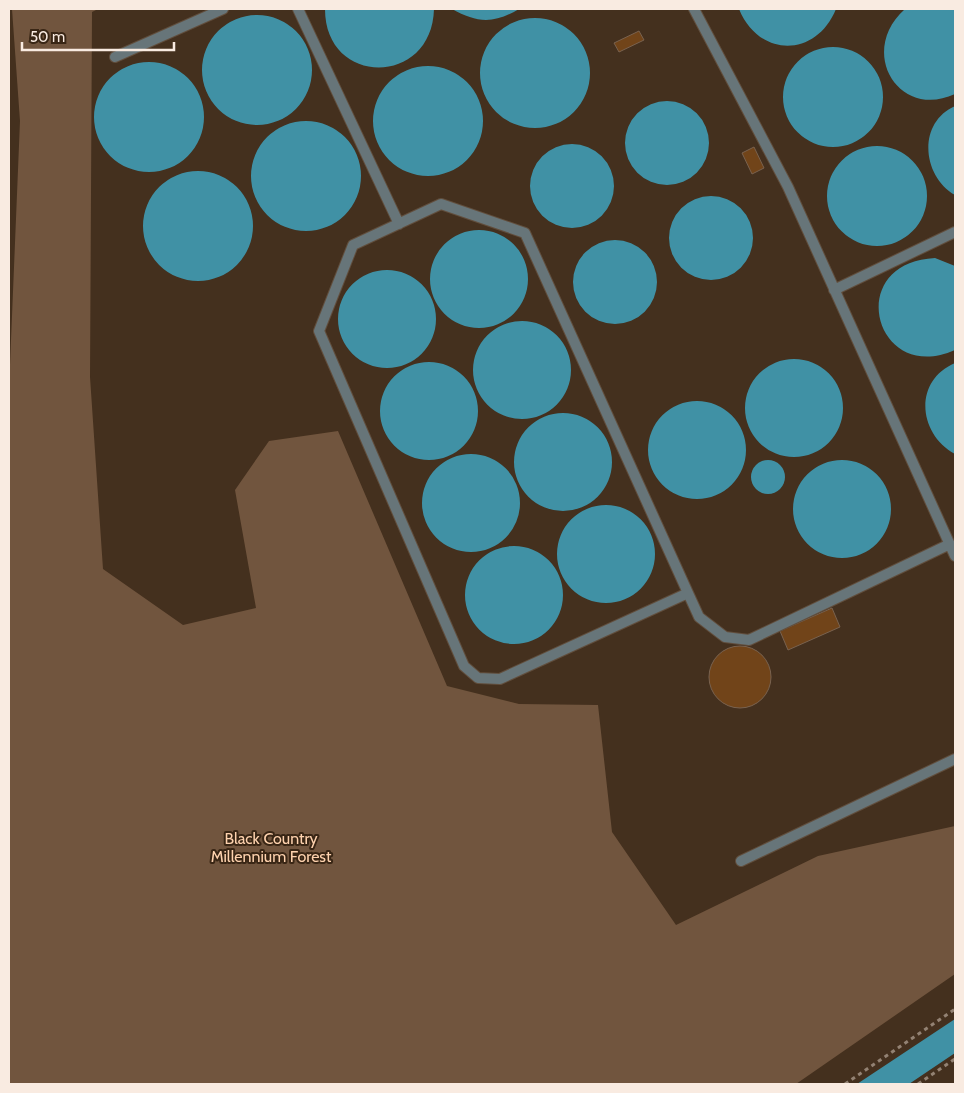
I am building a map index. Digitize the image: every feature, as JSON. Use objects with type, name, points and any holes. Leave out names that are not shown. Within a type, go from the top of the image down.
[{"type":"lane","points":[[115,57],[223,9]]},
{"type":"lane","points":[[298,9],[399,224]]},
{"type":"lane","points":[[694,9],[788,187],[955,556]]},
{"type":"lane","points":[[688,593],[500,680],[478,678],[464,666],[319,331],[353,245],[441,204],[525,233],[699,617],[725,637],[749,640],[950,544]]},
{"type":"lane","points":[[834,290],[955,232]]},
{"type":"lane","points":[[741,861],[955,759]]},
{"type":"path","points":[[845,1084],[955,1009]]},
{"type":"path","points":[[918,1084],[955,1059]]},
{"type":"green space","name":"Black Country Millennium Forest","points":[[12,9],[98,9],[92,12],[90,377],[103,569],[183,625],[256,608],[235,490],[269,441],[338,431],[447,686],[519,704],[598,705],[612,832],[676,925],[818,856],[955,826],[955,974],[796,1084],[9,1084],[9,389],[20,121]]},
{"type":"water","points":[[325,9],[434,9],[429,35],[416,53],[399,64],[379,67],[359,64],[342,53],[330,35]]},
{"type":"water","points":[[452,9],[519,9],[502,17],[486,20],[470,17]]},
{"type":"water","points":[[739,9],[836,9],[827,25],[815,37],[802,43],[788,46],[773,43],[760,37],[748,25]]},
{"type":"water","points":[[905,9],[955,9],[955,94],[935,100],[917,98],[902,90],[891,77],[885,62],[885,44],[891,26]]},
{"type":"water","points":[[257,15],[268,16],[278,20],[296,31],[307,49],[311,59],[311,81],[307,91],[296,109],[278,120],[268,124],[257,125],[246,124],[236,120],[218,109],[207,91],[203,81],[202,70],[203,59],[207,49],[218,31],[236,20],[246,16]]},
{"type":"water","points":[[535,18],[556,23],[574,34],[585,52],[590,73],[585,94],[574,112],[556,123],[535,128],[514,123],[496,112],[485,94],[480,73],[485,52],[496,34],[514,23]]},
{"type":"water","points":[[833,47],[852,51],[868,62],[879,78],[883,97],[879,116],[868,132],[852,143],[833,147],[814,143],[798,132],[787,116],[783,97],[787,78],[798,62],[814,51]]},
{"type":"water","points":[[149,62],[170,67],[188,78],[199,96],[204,117],[199,138],[188,156],[170,167],[149,172],[128,167],[110,156],[99,138],[94,117],[99,96],[110,78],[128,67]]},
{"type":"water","points":[[428,66],[449,71],[467,82],[478,100],[483,121],[478,142],[467,160],[449,171],[428,176],[407,171],[389,160],[378,142],[373,121],[378,100],[389,82],[407,71]]},
{"type":"water","points":[[659,101],[675,101],[691,108],[702,119],[709,135],[706,159],[697,173],[691,178],[675,185],[659,185],[643,178],[632,167],[625,151],[625,135],[632,119],[643,108]]},
{"type":"water","points":[[955,106],[955,195],[944,186],[936,175],[930,163],[928,150],[934,124],[943,114]]},
{"type":"water","points":[[306,121],[317,122],[327,126],[345,137],[356,155],[360,165],[360,187],[356,197],[345,215],[327,226],[317,230],[306,231],[295,230],[285,226],[267,215],[256,197],[252,187],[251,176],[252,165],[256,155],[267,137],[285,126],[295,122]]},
{"type":"water","points":[[564,144],[580,144],[596,151],[607,162],[614,178],[611,202],[602,216],[596,221],[580,228],[564,228],[548,221],[537,210],[530,194],[530,178],[537,162],[548,151]]},
{"type":"water","points":[[877,146],[896,150],[912,161],[923,177],[927,196],[923,215],[912,231],[896,242],[877,246],[858,242],[842,231],[831,215],[827,196],[831,177],[842,161],[858,150]]},
{"type":"water","points":[[198,171],[219,176],[237,187],[248,205],[253,226],[248,247],[237,265],[219,276],[198,281],[177,276],[159,265],[148,247],[143,226],[148,205],[159,187],[177,176]]},
{"type":"water","points":[[703,196],[719,196],[735,203],[746,214],[753,230],[750,254],[741,268],[735,273],[719,280],[703,280],[687,273],[676,262],[669,246],[669,230],[676,214],[687,203]]},
{"type":"water","points":[[479,230],[498,234],[514,244],[524,260],[528,279],[524,298],[514,314],[498,324],[479,328],[460,324],[444,314],[434,298],[430,279],[434,260],[444,244],[460,234]]},
{"type":"water","points":[[607,240],[623,240],[639,247],[650,258],[657,274],[654,298],[645,312],[639,317],[623,324],[607,324],[591,317],[580,306],[573,290],[573,274],[580,258],[591,247]]},
{"type":"water","points":[[935,258],[955,266],[955,350],[927,357],[905,352],[889,338],[880,319],[879,299],[888,280],[906,265]]},
{"type":"water","points":[[387,270],[406,274],[422,284],[432,300],[436,319],[432,338],[422,354],[406,364],[387,368],[368,364],[352,354],[342,338],[338,319],[342,300],[352,284],[368,274]]},
{"type":"water","points":[[522,321],[541,325],[557,335],[567,351],[571,370],[567,389],[557,405],[541,415],[522,419],[503,415],[487,405],[477,389],[473,370],[477,351],[487,335],[503,325]]},
{"type":"water","points":[[794,359],[813,363],[829,373],[839,389],[843,408],[839,427],[829,443],[813,453],[794,457],[775,453],[759,443],[749,427],[745,408],[749,389],[759,373],[775,363]]},
{"type":"water","points":[[429,362],[448,366],[464,376],[474,392],[478,411],[474,430],[464,446],[448,456],[429,460],[410,456],[394,446],[384,430],[380,411],[384,392],[394,376],[410,366]]},
{"type":"water","points":[[955,363],[955,454],[933,434],[925,408],[927,394],[932,382],[941,371]]},
{"type":"water","points":[[697,401],[716,405],[732,415],[742,431],[746,450],[742,469],[732,485],[716,495],[697,499],[678,495],[662,485],[652,469],[648,450],[652,431],[662,415],[678,405]]},
{"type":"water","points":[[563,413],[582,417],[598,427],[608,443],[612,462],[608,481],[598,497],[582,507],[563,511],[544,507],[528,497],[518,481],[514,462],[518,443],[528,427],[544,417]]},
{"type":"water","points":[[471,454],[490,458],[506,468],[516,484],[520,503],[516,522],[506,538],[490,548],[471,552],[452,548],[436,538],[426,522],[422,503],[426,484],[436,468],[452,458]]},
{"type":"water","points":[[768,460],[775,461],[780,465],[784,470],[784,484],[780,489],[775,493],[768,494],[761,493],[756,489],[752,484],[751,477],[752,470],[756,465],[761,461]]},
{"type":"water","points":[[842,460],[861,464],[877,474],[887,490],[891,509],[887,528],[877,544],[861,554],[842,558],[823,554],[807,544],[797,528],[793,509],[797,490],[807,474],[823,464]]},
{"type":"water","points":[[606,505],[625,509],[641,519],[651,535],[655,554],[651,573],[641,589],[625,599],[606,603],[587,599],[571,589],[561,573],[557,554],[561,535],[571,519],[587,509]]},
{"type":"water","points":[[514,546],[533,550],[549,560],[559,576],[563,595],[559,614],[549,630],[533,640],[514,644],[495,640],[479,630],[469,614],[465,595],[469,576],[479,560],[495,550]]},
{"type":"water","points":[[955,1019],[955,1053],[909,1084],[857,1084]]},
{"type":"building","points":[[639,31],[644,40],[619,52],[614,43]]},
{"type":"building","points":[[754,147],[764,168],[752,174],[742,153]]},
{"type":"building","points":[[832,608],[840,627],[788,650],[780,631]]},
{"type":"building","points":[[740,646],[757,651],[762,655],[766,660],[771,677],[766,694],[762,699],[757,703],[740,708],[723,703],[718,699],[714,694],[709,677],[714,660],[718,655],[723,651]]}]
